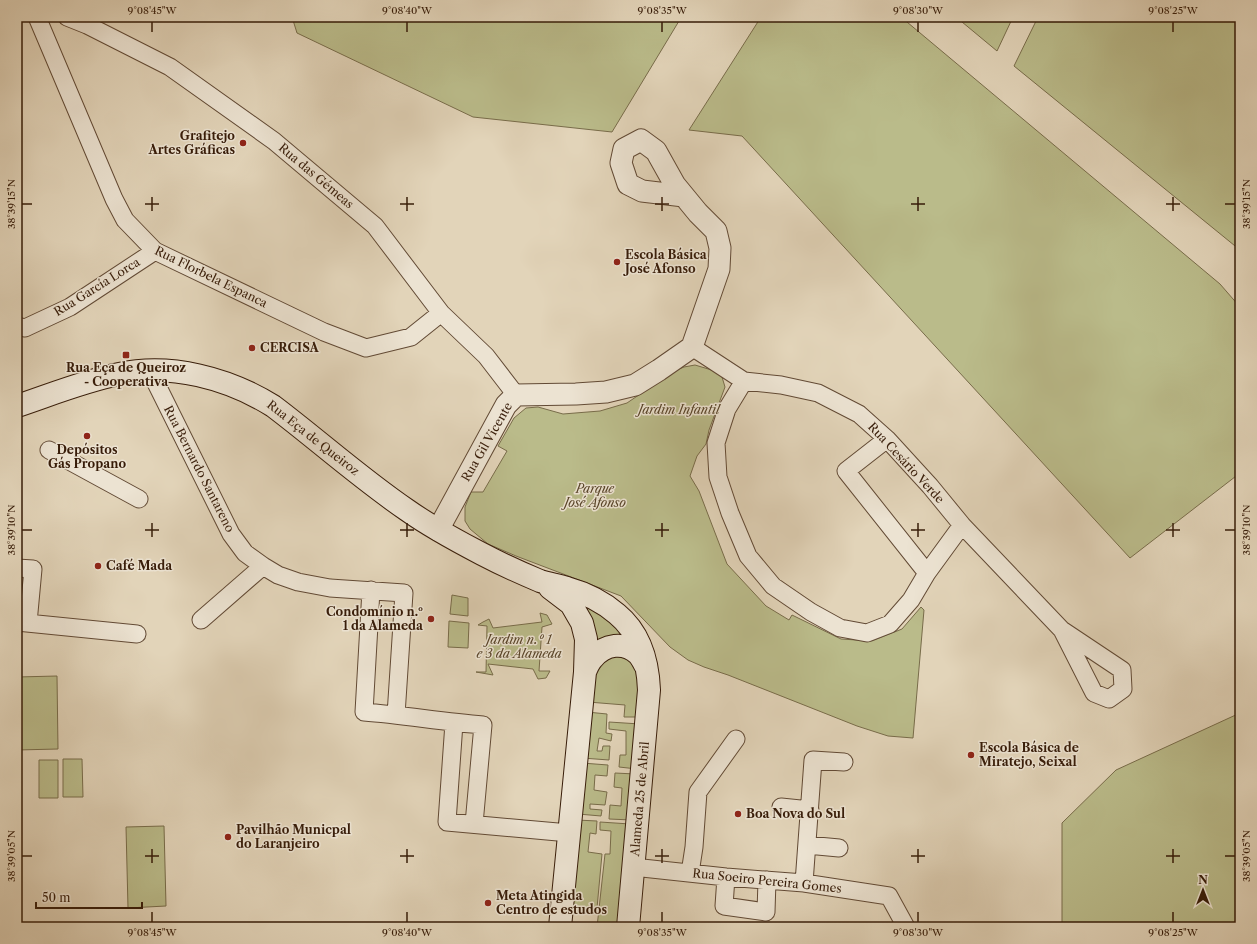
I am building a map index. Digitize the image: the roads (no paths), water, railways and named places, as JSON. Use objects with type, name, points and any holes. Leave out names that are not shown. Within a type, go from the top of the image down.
[{"type":"main road","name":"Rua Eça de Queiroz","points":[[17,406],[95,380],[119,374],[150,371],[175,372],[208,377],[235,386],[257,395],[273,406],[380,491],[408,511],[438,530],[484,555],[541,581]]},
{"type":"main road","name":"Alameda 25 de Abril","points":[[541,581],[568,588],[602,602],[619,615],[630,629],[642,649],[648,671],[650,690],[628,927]]},
{"type":"main road","name":"Alameda 25 de Abril","points":[[541,581],[571,604],[582,623],[586,639],[585,672],[560,927]]},
{"type":"main road","name":"Alameda 25 de Abril","points":[[585,672],[592,659],[600,651],[608,646],[618,645],[630,648],[639,655],[648,671]]},
{"type":"street","name":"Rua Florbela Espanca","points":[[37,17],[114,199],[125,220],[155,251],[324,332],[366,348],[411,337],[441,313]]},
{"type":"street","name":"Rua das Gémeas","points":[[66,17],[87,25],[170,67],[274,141],[375,226],[441,313],[486,356],[516,395]]},
{"type":"street","points":[[684,196],[716,231],[720,248],[719,269],[692,346]]},
{"type":"street","name":"Rua García Lorca","points":[[17,326],[25,328],[70,307],[155,251]]},
{"type":"street","name":"Rua Cesário Verde","points":[[692,346],[744,382],[782,386],[818,393],[859,414],[887,439],[930,486],[962,525],[1062,630]]},
{"type":"street","name":"Rua Gil Vicente","points":[[438,530],[506,405],[516,395],[584,394],[606,392],[635,385],[692,346]]},
{"type":"street","name":"Rua Bernardo Santareno","points":[[150,371],[231,534],[245,553],[262,566],[278,575],[298,582],[330,588],[404,593],[396,715]]},
{"type":"street","points":[[744,382],[727,409],[716,443],[718,477],[730,513],[748,556],[773,586],[810,612],[840,628],[868,632],[890,624],[911,600],[927,573],[962,525]]},
{"type":"street","points":[[887,439],[846,471],[927,573]]},
{"type":"street","points":[[50,450],[139,499]]},
{"type":"street","points":[[201,620],[262,566]]},
{"type":"street","points":[[17,568],[33,570],[23,623],[137,634]]},
{"type":"street","points":[[371,590],[364,712],[483,725],[474,824]]},
{"type":"street","points":[[454,723],[446,822],[569,833]]},
{"type":"street","points":[[690,873],[694,847],[698,792],[736,739]]},
{"type":"street","points":[[804,883],[814,760],[844,762]]},
{"type":"street","points":[[781,807],[810,810]]},
{"type":"street","points":[[807,845],[839,848]]},
{"type":"street","name":"Rua Soeiro Pereira Gomes","points":[[633,867],[726,877],[804,883],[889,896],[906,927]]},
{"type":"street","points":[[726,877],[724,906],[766,912],[767,880]]},
{"type":"place","name":"Grafitejo Artes Gráficas","points":[[243,143]]},
{"type":"place","name":"Escola Básica José Afonso","points":[[617,262]]},
{"type":"place","name":"CERCISA","points":[[252,348]]},
{"type":"place","name":"Rua Eça de Queiroz - Cooperativa","points":[[126,355]]},
{"type":"place","name":"Depósitos Gás Propano","points":[[87,436]]},
{"type":"place","name":"Café Mada","points":[[98,566]]},
{"type":"place","name":"Condomínio n.º 1 da Alameda","points":[[431,619]]},
{"type":"place","name":"Escola Básica de Miratejo, Seixal","points":[[971,755]]},
{"type":"place","name":"Boa Nova do Sul","points":[[738,814]]},
{"type":"place","name":"Pavilhão Municpal do Laranjeiro","points":[[228,837]]},
{"type":"place","name":"Meta Atingida Centro de estudos","points":[[488,903]]},
{"type":"park label","name":"Jardim Infantil","points":[[679,410]]},
{"type":"park label","name":"Parque José Afonso","points":[[595,496]]},
{"type":"park label","name":"Jardim n.º 1 e 3 da Alameda","points":[[519,647]]}]
